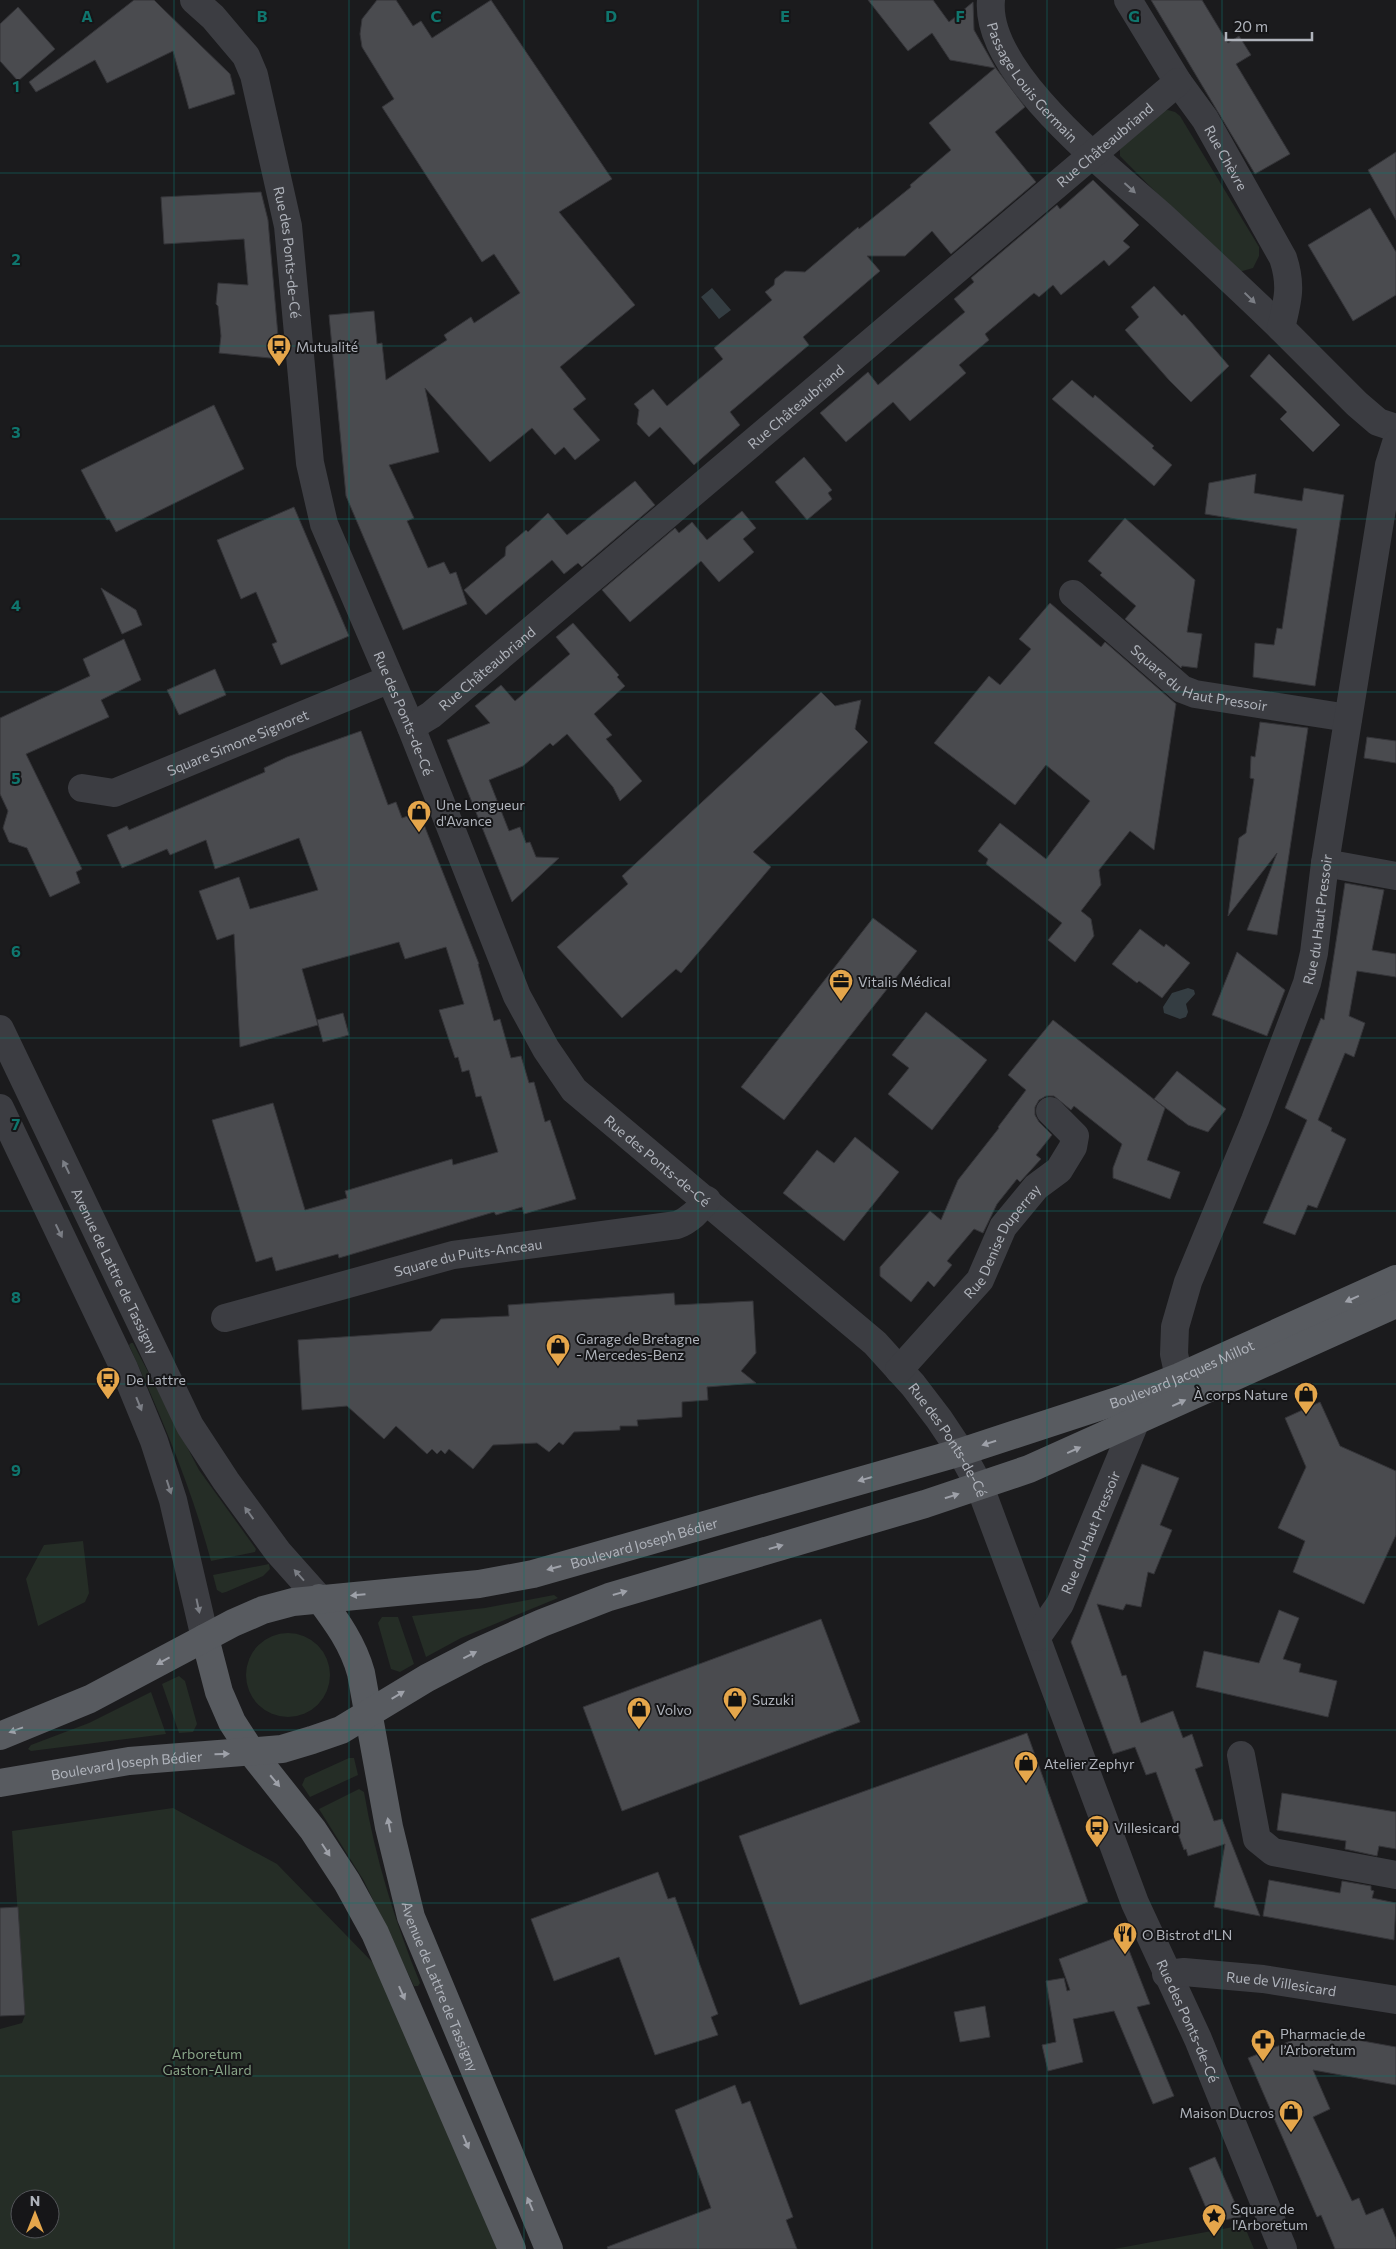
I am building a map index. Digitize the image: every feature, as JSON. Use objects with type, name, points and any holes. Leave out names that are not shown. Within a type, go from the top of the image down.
[{"type":"main road","name":"Boulevard Jacques Millot","points":[[961,1452],[1123,1399],[1179,1378],[1396,1279]]},
{"type":"main road","name":"Boulevard Jacques Millot","points":[[980,1487],[1029,1469],[1135,1423],[1396,1304]]},
{"type":"main road","name":"Boulevard Joseph Bédier","points":[[319,1598],[479,1584],[532,1574],[961,1452]]},
{"type":"main road","points":[[252,1753],[282,1749],[341,1730],[427,1678],[477,1652],[542,1622],[609,1597],[980,1487]]},
{"type":"main road","points":[[0,1736],[90,1699],[205,1638],[263,1610],[293,1602],[319,1598],[343,1630],[357,1658],[369,1713]]},
{"type":"main road","points":[[205,1638],[219,1692],[232,1722],[252,1753],[313,1830],[347,1882],[376,1933],[512,2249]]},
{"type":"main road","name":"Avenue de Lattre de Tassigny","points":[[369,1713],[389,1827],[411,1917],[549,2249]]},
{"type":"main road","name":"Boulevard Joseph Bédier","points":[[0,1783],[129,1761],[178,1756],[252,1753]]},
{"type":"street","name":"Rue des Ponts-de-Cé","points":[[194,0],[213,17],[246,56],[254,75],[288,226],[310,462],[314,488],[324,524],[411,727],[517,996],[546,1049],[574,1090],[875,1343],[939,1419],[961,1452],[980,1487],[1135,1903],[1166,1974],[1198,2039],[1282,2249]]},
{"type":"street","name":"Passage Louis Germain","points":[[991,0],[990,12],[994,30],[1001,47],[1018,74],[1060,125],[1094,155]]},
{"type":"street","name":"Rue Chèvre","points":[[1128,0],[1178,82],[1205,120],[1284,258],[1289,275],[1289,293],[1281,328]]},
{"type":"street","name":"Rue Châteaubriand","points":[[411,727],[435,712],[1178,82]]},
{"type":"street","points":[[1094,155],[1281,328],[1357,404],[1378,422],[1396,428]]},
{"type":"street","name":"Rue du Haut Pressoir","points":[[1179,1378],[1174,1354],[1175,1326],[1185,1291],[1255,1120],[1307,983],[1314,953],[1325,863],[1348,718],[1389,465],[1396,443]]},
{"type":"street","name":"Square du Haut Pressoir","points":[[1073,594],[1182,689],[1195,694],[1348,718]]},
{"type":"street","name":"Square Simone Signoret","points":[[82,788],[114,793],[390,679]]},
{"type":"street","points":[[1325,863],[1396,876]]},
{"type":"street","name":"Avenue de Lattre de Tassigny","points":[[0,1029],[190,1426],[226,1481],[272,1544],[319,1598]]},
{"type":"street","points":[[0,1108],[124,1368],[154,1441],[173,1500],[205,1638]]},
{"type":"street","name":"Rue Denise Duperray","points":[[899,1370],[980,1280],[1003,1227],[1036,1187],[1059,1170],[1073,1147],[1074,1136],[1050,1111]]},
{"type":"street","name":"Square du Puits-Anceau","points":[[225,1318],[453,1255],[677,1225],[686,1222],[707,1200]]},
{"type":"street","name":"Rue du Haut Pressoir","points":[[1037,1637],[1060,1604],[1135,1423]]},
{"type":"street","points":[[1241,1755],[1257,1839],[1273,1852],[1396,1874]]},
{"type":"street","name":"Rue de Villesicard","points":[[1166,1974],[1184,1972],[1263,1979],[1396,2000]]},
{"type":"green space","points":[[1168,110],[1180,116],[1259,247],[1259,256],[1253,268],[1239,272],[1224,261],[1120,156],[1120,146],[1162,111]]},
{"type":"green space","points":[[133,1343],[199,1470],[256,1549],[255,1552],[211,1561],[185,1478],[129,1345]]},
{"type":"green space","points":[[83,1541],[89,1593],[85,1602],[38,1626],[26,1579],[44,1545]]},
{"type":"green space","points":[[269,1564],[270,1569],[263,1576],[226,1592],[222,1593],[217,1590],[213,1575]]},
{"type":"green space","points":[[554,1595],[558,1598],[461,1638],[426,1657],[412,1616],[485,1608]]},
{"type":"green space","points":[[382,1617],[398,1617],[414,1664],[400,1672],[391,1669],[378,1623]]},
{"type":"green space","points":[[288,1633],[304,1636],[318,1645],[327,1659],[330,1675],[327,1691],[318,1705],[304,1714],[288,1717],[272,1714],[258,1705],[249,1691],[246,1675],[249,1659],[258,1645],[272,1636]]},
{"type":"green space","points":[[179,1676],[185,1681],[197,1724],[193,1732],[179,1733],[162,1684]]},
{"type":"green space","points":[[151,1692],[166,1734],[31,1751],[28,1749],[31,1745],[89,1723]]},
{"type":"green space","points":[[349,1758],[354,1758],[358,1775],[310,1797],[302,1785],[305,1778]]},
{"type":"green space","points":[[359,1789],[364,1792],[380,1865],[402,1937],[420,1983],[418,1986],[414,1986],[364,1881],[319,1809]]},
{"type":"green space","name":"Arboretum Gaston-Allard","points":[[173,1808],[277,1864],[380,1970],[497,2249],[0,2249],[0,2029],[22,2023],[25,2015],[12,1831]]},
{"type":"green space","name":"Square de l'Arboretum","points":[[1244,2225],[1254,2249],[1114,2249]]},
{"type":"shaded area","points":[[712,288],[731,310],[719,319],[701,297]]},
{"type":"shaded area","points":[[1188,988],[1194,990],[1195,994],[1186,1004],[1188,1012],[1186,1017],[1180,1019],[1164,1013],[1163,1007],[1172,993]]},
{"type":"building","points":[[134,0],[154,0],[230,74],[235,94],[189,109],[173,51],[107,83],[95,60],[36,92],[29,82]]},
{"type":"building","points":[[377,0],[396,0],[413,26],[421,21],[432,38],[491,0],[612,179],[559,212],[635,305],[560,367],[586,399],[573,409],[600,440],[575,460],[564,447],[555,455],[532,428],[490,462],[425,388],[439,452],[389,465],[414,518],[407,521],[428,568],[444,562],[450,574],[456,572],[467,604],[403,630],[346,496],[329,315],[374,311],[377,344],[382,343],[386,380],[447,340],[444,335],[471,317],[474,323],[520,293],[494,254],[482,262],[382,107],[394,99],[362,47],[360,34],[362,19]]},
{"type":"building","points":[[868,0],[933,0],[949,22],[973,2],[974,30],[995,67],[1025,107],[995,132],[1036,182],[951,254],[932,231],[905,256],[867,256],[880,271],[803,337],[809,345],[730,412],[740,425],[694,465],[660,427],[649,437],[637,424],[639,410],[634,404],[653,389],[667,406],[723,359],[714,348],[772,300],[765,292],[774,285],[775,279],[785,271],[805,272],[858,227],[859,229],[911,187],[910,185],[951,150],[929,123],[995,68],[950,60],[932,33],[908,51]]},
{"type":"building","points":[[1151,0],[1202,0],[1228,43],[1239,36],[1251,55],[1236,64],[1290,154],[1255,174]]},
{"type":"building","points":[[18,7],[55,49],[18,81],[0,61],[0,24]]},
{"type":"building","points":[[1396,152],[1396,220],[1368,170]]},
{"type":"building","points":[[1093,180],[1139,225],[1123,241],[1130,247],[1109,266],[1104,260],[1061,295],[1053,285],[1039,297],[1034,293],[985,334],[989,340],[959,365],[966,373],[910,421],[893,402],[846,442],[820,413],[868,372],[878,385],[965,312],[954,299],[974,282],[971,278],[1057,205],[1060,209]]},
{"type":"building","points":[[261,192],[268,220],[280,359],[219,353],[221,336],[218,306],[216,304],[218,283],[248,285],[244,239],[164,244],[161,197]]},
{"type":"building","points":[[1370,208],[1396,252],[1396,295],[1353,321],[1308,245]]},
{"type":"building","points":[[1154,286],[1182,316],[1184,314],[1229,366],[1191,402],[1125,330],[1139,317],[1131,307]]},
{"type":"building","points":[[1269,354],[1340,425],[1313,452],[1280,419],[1287,412],[1250,376]]},
{"type":"building","points":[[1072,380],[1093,398],[1095,395],[1154,446],[1152,448],[1172,465],[1154,486],[1052,399]]},
{"type":"building","points":[[214,405],[244,469],[116,532],[109,519],[107,520],[81,470]]},
{"type":"building","points":[[804,457],[832,490],[828,493],[832,499],[807,520],[775,482]]},
{"type":"building","points":[[1256,474],[1254,493],[1302,501],[1304,488],[1344,495],[1315,686],[1253,677],[1255,643],[1274,645],[1277,628],[1282,629],[1297,529],[1205,514],[1209,483]]},
{"type":"building","points":[[635,481],[655,505],[582,567],[578,563],[564,574],[552,560],[486,615],[464,590],[505,556],[506,547],[526,530],[528,532],[548,513],[567,535]]},
{"type":"building","points":[[294,507],[349,636],[281,665],[272,644],[277,642],[256,592],[241,599],[217,540]]},
{"type":"building","points":[[742,511],[756,528],[743,539],[754,552],[719,582],[701,561],[630,622],[602,590],[675,528],[679,533],[692,522],[707,540]]},
{"type":"building","points":[[1125,518],[1195,580],[1187,632],[1202,634],[1197,668],[1182,666],[1181,668],[1125,619],[1136,606],[1100,575],[1102,573],[1088,561]]},
{"type":"building","points":[[101,588],[136,610],[142,625],[122,634]]},
{"type":"building","points":[[1050,603],[1101,647],[1105,642],[1176,704],[1154,850],[1130,831],[1099,870],[1101,885],[1081,911],[1091,919],[1094,936],[1075,962],[1048,940],[1062,923],[986,864],[988,859],[978,851],[1000,823],[1046,859],[1090,801],[1046,765],[1015,805],[934,743],[989,676],[1000,685],[1031,649],[1019,639]]},
{"type":"building","points":[[573,623],[619,675],[617,677],[625,686],[594,714],[612,735],[606,739],[642,781],[620,801],[613,787],[567,734],[553,746],[550,743],[523,766],[489,780],[509,831],[520,827],[526,843],[530,842],[536,857],[559,858],[512,902],[447,740],[490,723],[475,706],[501,685],[515,701],[570,654],[556,637]]},
{"type":"building","points":[[124,639],[141,680],[101,700],[109,717],[26,754],[82,869],[76,872],[80,883],[50,897],[27,848],[9,842],[3,828],[8,811],[0,794],[0,718],[90,676],[83,659]]},
{"type":"building","points":[[215,669],[226,695],[179,715],[167,690]]},
{"type":"building","points":[[821,692],[835,706],[861,700],[855,729],[868,742],[753,852],[771,867],[681,973],[676,969],[622,1018],[557,947],[628,884],[622,876]]},
{"type":"building","points":[[1260,722],[1308,728],[1277,935],[1247,930],[1277,853],[1228,916],[1239,838],[1246,833],[1254,779],[1250,778],[1251,756],[1255,757]]},
{"type":"building","points":[[361,731],[388,805],[396,802],[402,818],[419,812],[479,964],[494,1021],[500,1019],[511,1058],[521,1056],[529,1083],[534,1082],[545,1122],[550,1120],[576,1199],[524,1214],[522,1207],[496,1215],[494,1212],[339,1258],[338,1254],[276,1271],[272,1257],[256,1262],[212,1120],[273,1103],[305,1210],[347,1198],[345,1191],[452,1159],[453,1165],[498,1152],[481,1096],[476,1097],[469,1070],[462,1072],[458,1057],[455,1058],[439,1010],[464,1004],[446,947],[405,959],[399,942],[302,969],[318,1025],[240,1047],[234,934],[217,940],[199,891],[239,877],[250,909],[318,890],[299,838],[215,869],[206,840],[170,855],[167,849],[122,868],[107,835],[127,826],[129,830],[265,772],[264,768],[287,757]]},
{"type":"building","points":[[1367,737],[1396,741],[1396,763],[1364,758]]},
{"type":"building","points":[[1345,883],[1384,890],[1372,950],[1396,954],[1396,977],[1357,971],[1349,1016],[1365,1023],[1354,1057],[1345,1053],[1318,1120],[1332,1128],[1331,1131],[1346,1139],[1317,1208],[1308,1205],[1295,1235],[1263,1223],[1307,1120],[1285,1108],[1321,1018],[1324,1020]]},
{"type":"building","points":[[873,918],[917,951],[784,1120],[741,1087]]},
{"type":"building","points":[[1140,929],[1164,947],[1166,944],[1190,963],[1162,998],[1139,981],[1137,983],[1112,964]]},
{"type":"building","points":[[1237,952],[1285,990],[1267,1036],[1212,1015]]},
{"type":"building","points":[[926,1012],[987,1060],[932,1130],[888,1094],[909,1068],[892,1055]]},
{"type":"building","points":[[343,1013],[349,1035],[323,1042],[317,1020]]},
{"type":"building","points":[[1053,1020],[1165,1108],[1147,1160],[1180,1172],[1170,1199],[1113,1178],[1113,1168],[1122,1144],[1074,1106],[1071,1110],[1054,1096],[1046,1096],[1039,1100],[1035,1107],[1035,1115],[1039,1122],[1052,1135],[1036,1155],[1041,1159],[1020,1182],[1017,1179],[997,1204],[983,1233],[974,1229],[947,1261],[952,1265],[934,1287],[928,1281],[911,1302],[880,1276],[880,1267],[930,1211],[941,1220],[958,1180],[1026,1090],[1008,1075]]},
{"type":"building","points":[[1177,1071],[1226,1109],[1208,1132],[1188,1125],[1154,1099]]},
{"type":"building","points":[[855,1137],[899,1172],[844,1241],[783,1193],[817,1150],[834,1163]]},
{"type":"building","points":[[674,1293],[675,1305],[753,1301],[756,1353],[741,1371],[756,1383],[707,1387],[708,1400],[682,1402],[682,1417],[637,1420],[638,1426],[620,1426],[620,1430],[574,1432],[563,1445],[559,1442],[549,1452],[537,1443],[493,1445],[473,1469],[449,1449],[445,1454],[441,1450],[437,1454],[432,1449],[427,1454],[396,1426],[384,1439],[347,1406],[302,1410],[298,1340],[431,1331],[441,1319],[509,1316],[508,1305]]},
{"type":"building","points":[[1320,1402],[1340,1446],[1396,1471],[1396,1535],[1364,1604],[1293,1572],[1305,1541],[1278,1528],[1306,1467],[1285,1418]]},
{"type":"building","points":[[1142,1464],[1179,1478],[1160,1525],[1172,1530],[1154,1574],[1148,1572],[1141,1607],[1126,1604],[1123,1610],[1097,1604],[1122,1676],[1126,1675],[1141,1723],[1173,1711],[1183,1738],[1192,1734],[1203,1766],[1195,1769],[1214,1821],[1222,1819],[1260,1916],[1214,1907],[1225,1844],[1188,1856],[1186,1849],[1184,1850],[1156,1772],[1146,1775],[1135,1747],[1113,1754],[1071,1642]]},
{"type":"building","points":[[1279,1610],[1299,1618],[1283,1659],[1301,1664],[1299,1672],[1337,1681],[1328,1717],[1196,1687],[1204,1651],[1259,1663]]},
{"type":"building","points":[[821,1619],[860,1722],[622,1811],[583,1707]]},
{"type":"building","points":[[1027,1733],[1088,1902],[800,2005],[739,1836]]},
{"type":"building","points":[[1282,1793],[1396,1812],[1396,1849],[1379,1846],[1377,1856],[1345,1849],[1346,1841],[1277,1830]]},
{"type":"building","points":[[658,1872],[668,1899],[675,1897],[718,2014],[711,2017],[718,2035],[655,2055],[619,1957],[554,1981],[531,1919]]},
{"type":"building","points":[[1269,1880],[1340,1893],[1342,1881],[1371,1886],[1371,1890],[1374,1891],[1372,1898],[1396,1903],[1394,1940],[1263,1916]]},
{"type":"building","points":[[18,1907],[25,2015],[0,2016],[0,1908]]},
{"type":"building","points":[[1123,1935],[1150,2004],[1137,2007],[1174,2096],[1153,2104],[1114,2011],[1073,2019],[1083,2062],[1048,2071],[1042,2045],[1056,2042],[1046,1981],[1064,1978],[1067,1991],[1070,1990],[1059,1959]]},
{"type":"building","points":[[985,2006],[990,2037],[960,2042],[954,2012]]},
{"type":"building","points":[[1313,2032],[1396,2047],[1396,2085],[1313,2070],[1330,2109],[1313,2117],[1352,2201],[1359,2198],[1366,2215],[1383,2208],[1396,2239],[1396,2249],[1335,2249],[1321,2215],[1317,2217],[1248,2058]]},
{"type":"building","points":[[735,2085],[742,2104],[750,2101],[793,2217],[786,2220],[797,2249],[608,2249],[607,2247],[711,2208],[675,2110]]},
{"type":"building","points":[[1215,2157],[1241,2217],[1212,2222],[1189,2168]]},
{"type":"place","name":"Mutualité","points":[[279,367]]},
{"type":"place","name":"Une Longueur d'Avance","points":[[419,833]]},
{"type":"place","name":"Vitalis Médical","points":[[841,1002]]},
{"type":"place","name":"Garage de Bretagne - Mercedes-Benz","points":[[558,1367]]},
{"type":"place","name":"De Lattre","points":[[108,1400]]},
{"type":"place","name":"À corps Nature","points":[[1306,1415]]},
{"type":"place","name":"Suzuki","points":[[735,1720]]},
{"type":"place","name":"Volvo","points":[[639,1730]]},
{"type":"place","name":"Atelier Zephyr","points":[[1026,1784]]},
{"type":"place","name":"Villesicard","points":[[1097,1848]]},
{"type":"place","name":"O Bistrot d'LN","points":[[1125,1955]]},
{"type":"place","name":"Pharmacie de l’Arboretum","points":[[1263,2062]]},
{"type":"place","name":"Maison Ducros","points":[[1291,2133]]},
{"type":"place","name":"Square de l'Arboretum","points":[[1214,2237]]}]
